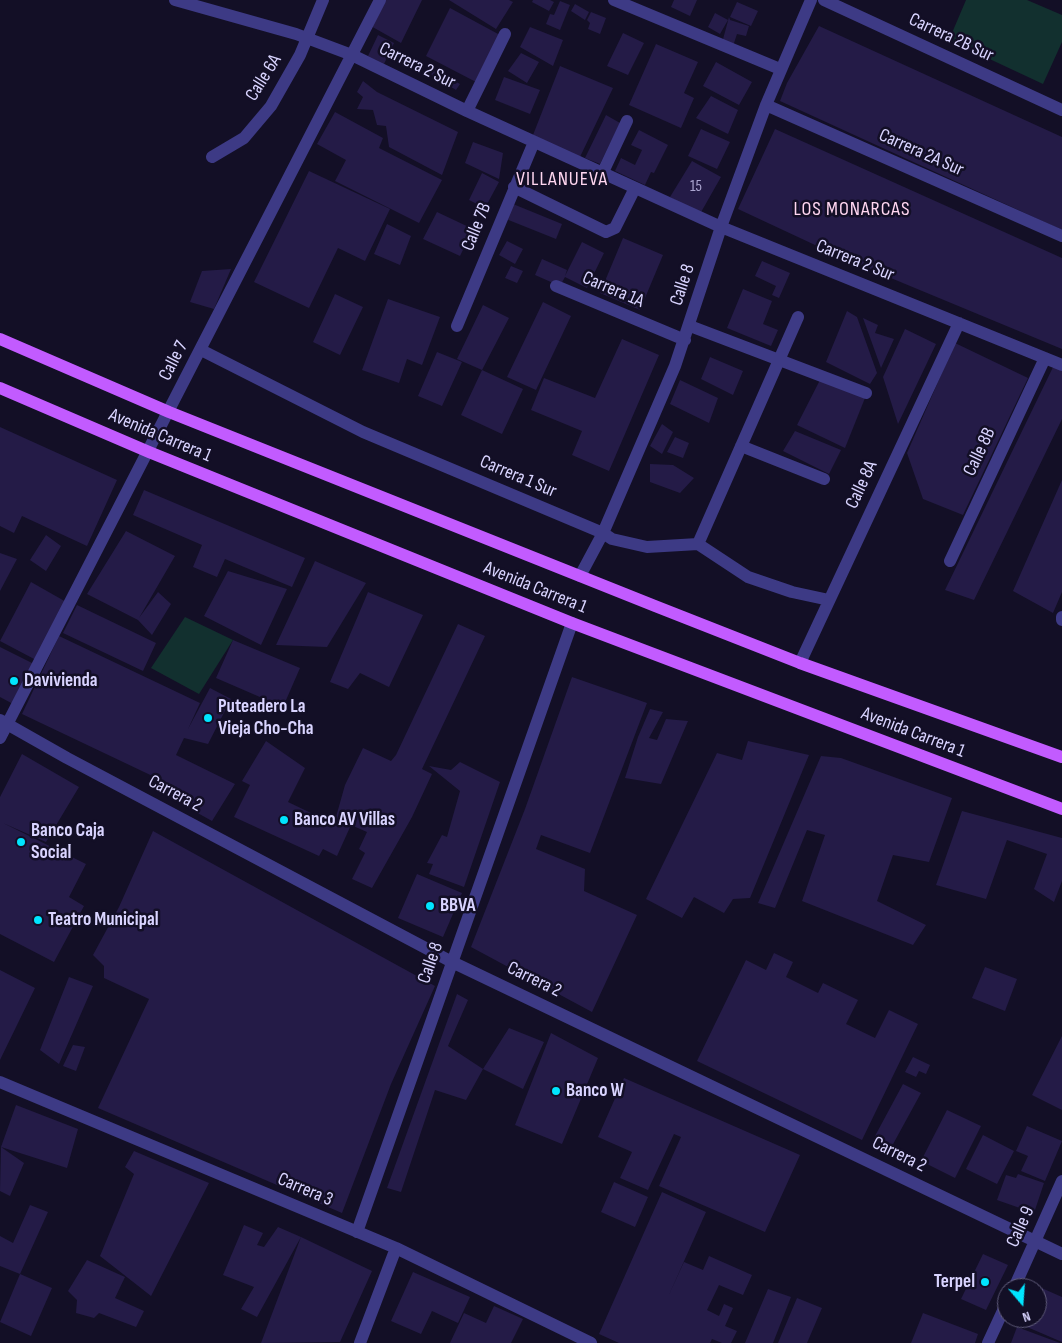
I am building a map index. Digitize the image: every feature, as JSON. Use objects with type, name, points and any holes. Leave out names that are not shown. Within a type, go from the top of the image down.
[{"type":"main road","name":"Avenida Carrera 1","points":[[0,339],[169,412],[800,663],[1062,757]]},
{"type":"main road","name":"Avenida Carrera 1","points":[[0,388],[148,452],[572,623],[1062,810]]},
{"type":"street","name":"Carrera 2 Sur","points":[[175,0],[308,38],[352,56],[467,111],[721,227],[1062,365]]},
{"type":"street","name":"Calle 6A","points":[[212,157],[244,138],[272,106],[308,38],[323,0]]},
{"type":"street","name":"Calle 7","points":[[0,738],[4,722],[169,412],[380,0]]},
{"type":"street","points":[[614,0],[780,69]]},
{"type":"street","name":"Calle 8","points":[[580,576],[603,533],[690,326],[721,227],[766,105],[811,0]]},
{"type":"street","name":"Carrera 2B Sur","points":[[824,0],[1062,110]]},
{"type":"street","points":[[467,111],[505,34]]},
{"type":"street","name":"Carrera 2A Sur","points":[[766,105],[1062,236]]},
{"type":"street","points":[[603,172],[627,121]]},
{"type":"street","name":"Calle 7B","points":[[457,326],[534,142]]},
{"type":"street","points":[[514,187],[606,232],[615,228],[635,188]]},
{"type":"street","name":"Carrera 1A","points":[[556,286],[684,340]]},
{"type":"street","points":[[798,317],[698,544],[748,577],[792,592],[829,600]]},
{"type":"street","name":"Calle 8A","points":[[800,663],[959,323]]},
{"type":"street","points":[[690,326],[866,393]]},
{"type":"street","name":"Carrera 1 Sur","points":[[201,350],[363,432],[603,533],[612,539],[647,547],[698,544]]},
{"type":"street","name":"Calle 8B","points":[[950,561],[1044,358]]},
{"type":"street","points":[[742,446],[824,480]]},
{"type":"street","name":"Calle 8","points":[[357,1232],[572,623]]},
{"type":"street","name":"Carrera 2","points":[[4,722],[67,758],[452,962],[1062,1254]]},
{"type":"street","name":"Carrera 3","points":[[0,1082],[396,1248],[591,1343]]},
{"type":"street","name":"Calle 9","points":[[1019,1278],[1062,1181]]},
{"type":"street","points":[[360,1343],[396,1248]]},
{"type":"street","points":[[988,1343],[997,1324]]},
{"type":"green space","points":[[966,0],[1027,0],[1062,15],[1062,42],[1043,84],[949,40]]},
{"type":"green space","points":[[185,617],[233,640],[199,694],[151,668]]},
{"type":"building","points":[[383,0],[422,0],[401,43],[369,25]]},
{"type":"building","points":[[449,0],[509,0],[513,2],[496,29]]},
{"type":"building","points":[[533,0],[550,0],[554,2],[549,11],[532,2]]},
{"type":"building","points":[[674,0],[697,0],[690,16],[671,7]]},
{"type":"building","points":[[560,1],[570,5],[560,30],[546,24],[550,14],[554,15]]},
{"type":"building","points":[[737,2],[758,11],[751,26],[730,17]]},
{"type":"building","points":[[575,4],[589,12],[585,20],[571,11]]},
{"type":"building","points":[[450,8],[500,35],[476,82],[426,56]]},
{"type":"building","points":[[591,12],[606,18],[600,34],[588,29],[590,23],[587,20]]},
{"type":"building","points":[[715,13],[728,20],[720,34],[708,27]]},
{"type":"building","points":[[729,17],[730,20],[749,26],[746,36],[737,34],[733,46],[722,43]]},
{"type":"building","points":[[819,26],[1062,137],[1062,230],[780,101],[787,83]]},
{"type":"building","points":[[530,27],[563,40],[553,66],[520,47]]},
{"type":"building","points":[[623,33],[644,43],[628,75],[607,66]]},
{"type":"building","points":[[378,35],[394,43],[384,64],[368,56]]},
{"type":"building","points":[[656,44],[698,62],[684,93],[694,98],[681,128],[629,105]]},
{"type":"building","points":[[521,53],[539,62],[527,83],[508,71]]},
{"type":"building","points":[[716,62],[752,82],[739,105],[703,86]]},
{"type":"building","points":[[560,66],[613,88],[579,159],[533,135]]},
{"type":"building","points":[[434,68],[449,77],[446,83],[431,75]]},
{"type":"building","points":[[504,77],[540,90],[530,114],[495,100]]},
{"type":"building","points":[[451,79],[460,84],[456,90],[448,85]]},
{"type":"building","points":[[363,81],[377,92],[458,132],[442,175],[389,147],[386,126],[377,125],[373,110],[357,109],[363,97],[357,92]]},
{"type":"building","points":[[711,96],[738,110],[728,134],[696,118]]},
{"type":"building","points":[[335,112],[383,138],[379,148],[442,180],[419,223],[335,181],[346,160],[317,144]]},
{"type":"building","points":[[606,115],[620,123],[600,164],[585,158]]},
{"type":"building","points":[[701,129],[730,142],[717,169],[688,156]]},
{"type":"building","points":[[775,129],[1062,258],[1062,349],[845,259],[738,209]]},
{"type":"building","points":[[639,130],[668,145],[654,173],[651,172],[645,185],[615,171],[621,158],[635,165],[642,150],[631,145]]},
{"type":"building","points":[[473,142],[503,153],[499,179],[465,163]]},
{"type":"building","points":[[692,161],[721,177],[700,214],[670,197]]},
{"type":"building","points":[[309,171],[390,209],[365,261],[338,248],[309,308],[254,282]]},
{"type":"building","points":[[482,173],[499,182],[485,208],[469,200]]},
{"type":"building","points":[[513,204],[562,224],[556,239],[506,219]]},
{"type":"building","points":[[437,212],[473,229],[460,256],[423,239]]},
{"type":"building","points":[[387,224],[411,236],[400,265],[374,254]]},
{"type":"building","points":[[623,238],[663,255],[640,310],[600,293]]},
{"type":"building","points":[[507,241],[523,249],[515,264],[499,255]]},
{"type":"building","points":[[582,242],[604,253],[587,288],[565,277],[560,286],[535,275],[542,259],[567,270],[565,276]]},
{"type":"building","points":[[762,261],[790,273],[779,298],[772,295],[776,286],[755,276]]},
{"type":"building","points":[[511,266],[523,271],[517,283],[505,278]]},
{"type":"building","points":[[231,269],[214,309],[190,302],[202,271]]},
{"type":"building","points":[[743,289],[772,301],[763,324],[778,330],[771,346],[727,328]]},
{"type":"building","points":[[335,294],[363,307],[340,355],[313,342]]},
{"type":"building","points":[[388,299],[440,317],[422,365],[407,359],[399,383],[362,370]]},
{"type":"building","points":[[543,302],[571,316],[536,390],[507,377]]},
{"type":"building","points":[[483,305],[509,318],[482,370],[457,359]]},
{"type":"building","points":[[847,311],[857,317],[877,373],[870,384],[826,362]]},
{"type":"building","points":[[863,318],[878,325],[875,333],[894,339],[881,368]]},
{"type":"building","points":[[905,329],[936,344],[898,424],[883,377]]},
{"type":"building","points":[[622,339],[659,355],[609,471],[572,455],[582,431],[531,410],[544,378],[595,398]]},
{"type":"building","points":[[955,343],[1028,378],[963,515],[923,499],[907,453]]},
{"type":"building","points":[[437,352],[462,362],[442,406],[418,396]]},
{"type":"building","points":[[710,357],[743,371],[733,395],[701,379]]},
{"type":"building","points":[[1055,363],[1062,366],[1062,419],[974,600],[945,590]]},
{"type":"building","points":[[482,370],[523,389],[502,434],[461,415]]},
{"type":"building","points":[[680,380],[718,398],[709,423],[670,404]]},
{"type":"building","points":[[820,380],[865,398],[845,448],[797,425]]},
{"type":"building","points":[[662,424],[673,432],[662,454],[650,446]]},
{"type":"building","points":[[0,427],[117,480],[87,546],[22,516],[14,533],[0,526]]},
{"type":"building","points":[[795,431],[841,450],[829,474],[783,451]]},
{"type":"building","points":[[675,437],[689,443],[683,458],[667,452]]},
{"type":"building","points":[[650,464],[673,465],[694,478],[680,493],[650,482]]},
{"type":"building","points":[[1062,480],[1062,592],[1053,613],[1013,591]]},
{"type":"building","points":[[144,490],[305,558],[292,587],[225,559],[217,577],[193,567],[202,545],[133,515]]},
{"type":"building","points":[[126,531],[175,556],[139,618],[158,592],[171,604],[152,635],[138,620],[87,594]]},
{"type":"building","points":[[46,535],[61,546],[46,571],[30,560]]},
{"type":"building","points":[[0,553],[17,559],[0,591]]},
{"type":"building","points":[[315,561],[366,583],[327,647],[276,645]]},
{"type":"building","points":[[228,571],[287,589],[261,645],[204,616]]},
{"type":"building","points":[[31,582],[68,603],[36,660],[0,641]]},
{"type":"building","points":[[368,592],[423,615],[389,687],[360,673],[348,689],[330,682]]},
{"type":"building","points":[[77,605],[156,643],[143,671],[63,633]]},
{"type":"building","points":[[458,624],[485,636],[422,769],[432,774],[412,817],[372,888],[352,879],[365,853],[359,849],[367,832],[351,825],[337,856],[323,849],[319,856],[234,817],[250,785],[242,781],[266,741],[305,768],[288,802],[334,824],[345,785],[363,748],[391,761],[396,755]]},
{"type":"building","points":[[59,636],[200,703],[188,729],[210,688],[231,699],[208,744],[184,738],[176,755],[235,784],[212,821],[158,791],[163,781],[22,714]]},
{"type":"building","points":[[233,640],[300,668],[283,707],[216,678]]},
{"type":"building","name":"Davivienda","points":[[0,647],[36,665],[15,705],[0,697]]},
{"type":"building","points":[[572,677],[647,703],[590,853],[541,835],[536,849],[585,869],[584,891],[637,915],[592,1012],[471,947],[525,809]]},
{"type":"building","points":[[650,709],[663,712],[649,738],[657,740],[666,719],[688,721],[661,784],[625,778],[638,737]]},
{"type":"building","points":[[748,741],[809,755],[750,898],[733,899],[724,913],[694,897],[682,918],[646,899],[717,753],[742,760]]},
{"type":"building","points":[[22,754],[79,787],[46,842],[3,823],[86,864],[69,897],[84,906],[54,962],[0,934],[0,797]]},
{"type":"building","points":[[821,756],[841,758],[952,798],[929,862],[893,855],[877,901],[926,925],[913,945],[802,901],[825,835],[807,830],[775,908],[758,903]]},
{"type":"building","points":[[460,762],[500,782],[464,887],[429,874],[433,864],[427,863],[442,835],[447,837],[460,791],[429,766],[451,770]]},
{"type":"building","points":[[962,811],[1062,838],[1062,881],[1054,902],[1034,889],[1047,854],[1007,840],[986,899],[936,885]]},
{"type":"building","points":[[153,831],[435,986],[391,1084],[342,1213],[98,1108],[149,999],[104,978],[104,966],[93,955],[119,907]]},
{"type":"building","name":"BBVA","points":[[417,874],[462,893],[443,937],[398,918]]},
{"type":"building","points":[[774,953],[793,962],[786,977],[818,993],[823,983],[858,1000],[846,1024],[875,1038],[889,1010],[918,1024],[862,1140],[697,1061],[746,960],[766,970]]},
{"type":"building","points":[[985,967],[1017,979],[1005,1011],[972,998]]},
{"type":"building","points":[[0,970],[35,988],[0,1060]]},
{"type":"building","points":[[69,977],[93,986],[59,1064],[40,1050]]},
{"type":"building","points":[[457,994],[468,1000],[448,1046],[483,1069],[466,1100],[435,1090],[401,1192],[387,1188]]},
{"type":"building","points":[[509,1028],[544,1042],[523,1089],[483,1069]]},
{"type":"building","name":"Banco W","points":[[551,1033],[598,1058],[562,1144],[515,1125]]},
{"type":"building","points":[[1062,1036],[1062,1110],[1032,1095]]},
{"type":"building","points":[[73,1045],[85,1047],[76,1071],[63,1066]]},
{"type":"building","points":[[913,1057],[930,1065],[926,1074],[919,1071],[916,1077],[905,1072]]},
{"type":"building","points":[[624,1078],[800,1155],[765,1232],[659,1186],[681,1137],[674,1134],[648,1190],[620,1178],[632,1152],[598,1137]]},
{"type":"building","points":[[903,1084],[921,1093],[892,1146],[875,1136]]},
{"type":"building","points":[[16,1105],[78,1129],[67,1168],[1,1147]]},
{"type":"building","points":[[947,1110],[981,1126],[955,1178],[921,1161]]},
{"type":"building","points":[[1027,1126],[1062,1141],[1045,1181],[1021,1171],[1028,1156],[1016,1151]]},
{"type":"building","points":[[983,1135],[1014,1151],[997,1184],[966,1169]]},
{"type":"building","points":[[1,1147],[24,1163],[10,1196],[0,1191]]},
{"type":"building","points":[[134,1151],[209,1183],[151,1296],[100,1256],[134,1174],[125,1167]]},
{"type":"building","points":[[1018,1174],[1044,1183],[1034,1213],[997,1200],[1006,1175],[1016,1178]]},
{"type":"building","points":[[614,1182],[648,1197],[635,1227],[601,1212]]},
{"type":"building","points":[[662,1192],[706,1212],[668,1297],[684,1262],[703,1270],[709,1256],[752,1275],[743,1295],[719,1285],[707,1310],[719,1316],[724,1304],[733,1308],[725,1326],[737,1331],[731,1343],[722,1343],[712,1339],[710,1343],[619,1343],[599,1334]]},
{"type":"building","points":[[30,1205],[48,1212],[20,1274],[0,1266],[0,1236],[13,1243]]},
{"type":"building","points":[[244,1225],[263,1233],[257,1245],[264,1247],[278,1227],[301,1237],[257,1317],[241,1309],[254,1287],[223,1275]]},
{"type":"building","points":[[301,1237],[372,1271],[340,1342],[261,1343]]},
{"type":"building","name":"Terpel","points":[[983,1254],[1008,1265],[1002,1278],[997,1278],[997,1288],[986,1310],[961,1299]]},
{"type":"building","points":[[87,1260],[125,1277],[115,1298],[144,1311],[136,1327],[99,1313],[94,1318],[76,1313],[77,1300],[68,1291]]},
{"type":"building","points":[[413,1272],[470,1297],[458,1323],[432,1311],[421,1334],[391,1321]]},
{"type":"building","points":[[20,1274],[52,1288],[31,1336],[0,1322]]},
{"type":"building","points":[[768,1289],[791,1297],[773,1343],[745,1343]]},
{"type":"building","points":[[1047,1290],[1062,1297],[1062,1342],[1029,1328],[1047,1328]]},
{"type":"building","points":[[797,1298],[822,1308],[807,1343],[778,1343]]},
{"type":"building","points":[[494,1306],[523,1319],[511,1343],[450,1343],[464,1313],[486,1323]]},
{"type":"building","points":[[923,1313],[978,1334],[975,1343],[911,1343]]},
{"type":"building","points":[[1017,1328],[1020,1328],[1060,1343],[1011,1343]]},
{"type":"place","name":"Davivienda","points":[[14,681]]},
{"type":"place","name":"Puteadero La Vieja Cho-Cha","points":[[208,718]]},
{"type":"place","name":"Banco AV Villas","points":[[284,820]]},
{"type":"place","name":"Banco Caja Social","points":[[21,842]]},
{"type":"place","name":"BBVA","points":[[430,906]]},
{"type":"place","name":"Teatro Municipal","points":[[38,920]]},
{"type":"place","name":"Banco W","points":[[556,1091]]},
{"type":"place","name":"Terpel","points":[[985,1282]]},
{"type":"district","name":"VILLANUEVA","points":[[562,180]]},
{"type":"district","name":"LOS MONARCAS","points":[[852,210]]}]
